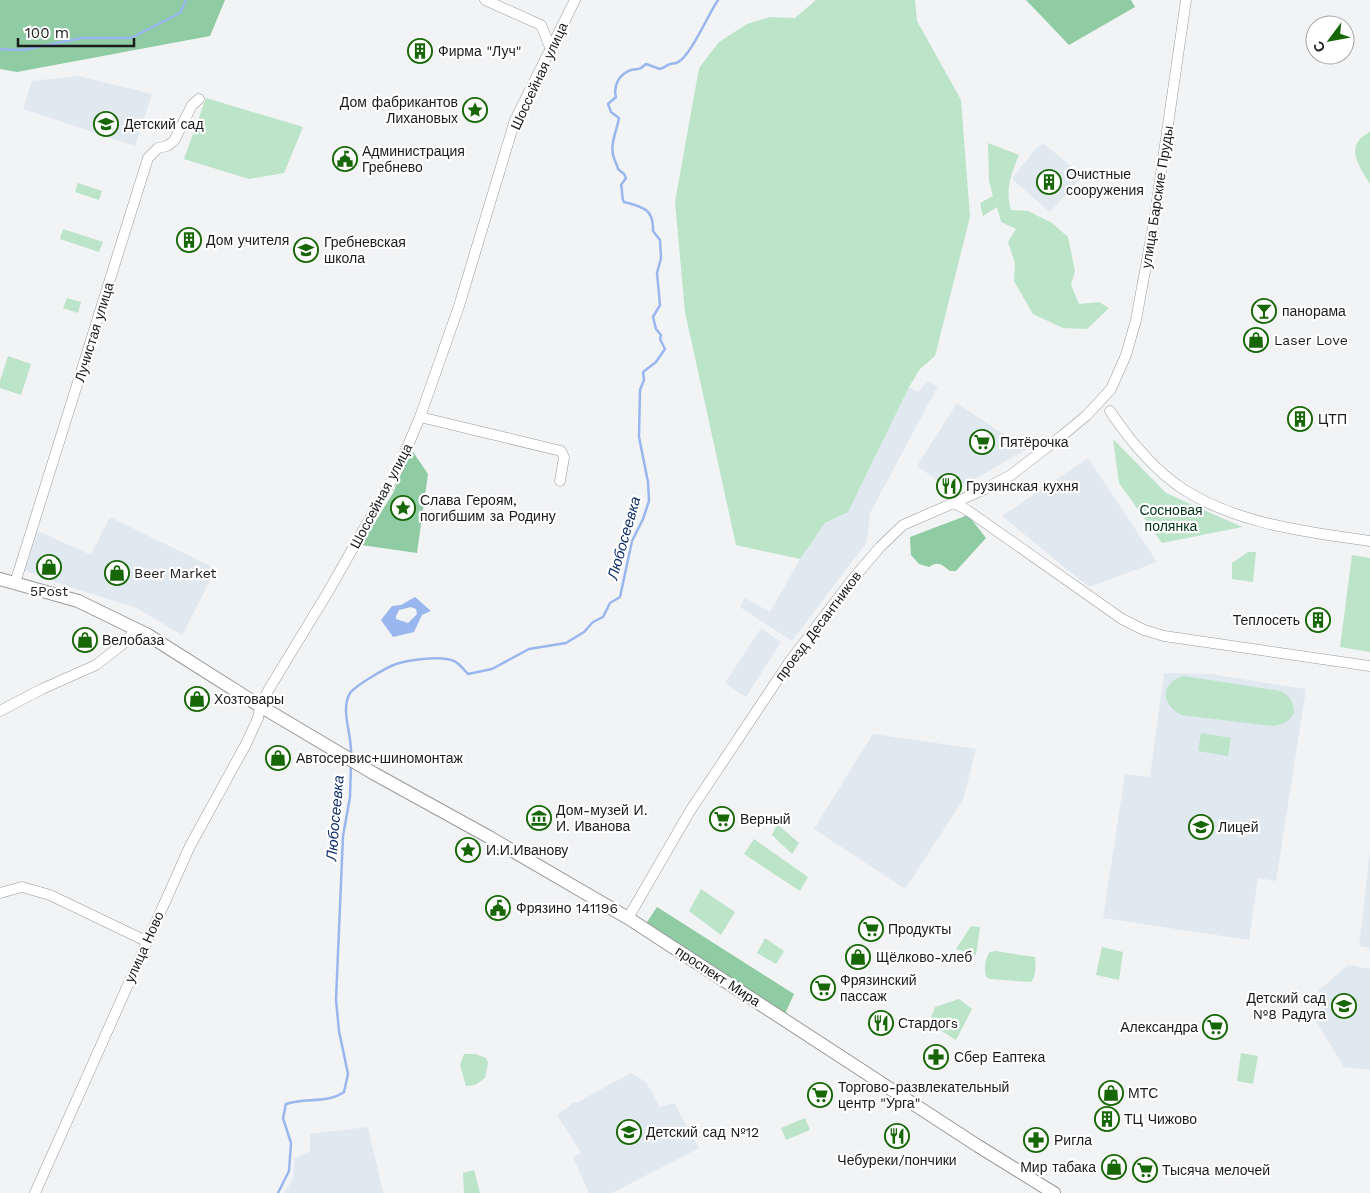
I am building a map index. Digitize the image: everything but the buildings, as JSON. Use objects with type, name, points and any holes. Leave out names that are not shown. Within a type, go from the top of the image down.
[{"type":"main road","points":[[0,579],[84,603],[137,629],[260,706]]},
{"type":"main road","name":"проспект Мира","points":[[260,706],[373,773],[489,837],[628,918],[978,1146],[1054,1193]]},
{"type":"street","points":[[485,0],[542,25],[550,47]]},
{"type":"street","name":"Шоссейная улица","points":[[260,706],[398,469],[420,417],[474,260],[515,120],[575,0]]},
{"type":"street","name":"улица Барские Пруды","points":[[1111,389],[1126,355],[1136,320],[1153,227],[1186,0]]},
{"type":"street","name":"Лучистая улица","points":[[15,583],[148,158],[158,148],[167,146],[174,141],[192,105],[199,99]]},
{"type":"street","points":[[1111,389],[1110,411],[1133,442],[1154,465],[1183,488],[1212,504],[1244,517],[1289,527],[1370,540]]},
{"type":"street","name":"проезд Десантников","points":[[628,918],[699,798],[790,661],[852,580],[880,547],[903,525],[1011,475],[1035,458],[1087,415],[1111,389]]},
{"type":"street","points":[[1087,415],[1110,411]]},
{"type":"street","points":[[420,417],[561,451],[564,457],[560,481]]},
{"type":"street","points":[[954,503],[1122,618],[1144,630],[1164,636],[1370,666]]},
{"type":"street","points":[[0,710],[96,665],[124,643],[137,629]]},
{"type":"street","name":"улица Ново","points":[[36,1193],[146,941],[190,846],[246,744],[258,718],[260,706]]},
{"type":"street","points":[[0,893],[22,887],[50,895],[146,941]]},
{"type":"shaded area","name":"Детский сад","points":[[78,76],[152,94],[135,146],[23,109],[32,81]]},
{"type":"shaded area","points":[[1044,144],[1083,176],[1050,212],[1012,178],[1038,146]]},
{"type":"shaded area","points":[[927,382],[938,386],[870,513],[867,542],[792,641],[740,607],[745,598],[770,612],[800,559],[825,523],[848,512],[909,387],[918,392]]},
{"type":"shaded area","points":[[957,403],[1026,449],[954,492],[917,466]]},
{"type":"shaded area","points":[[1088,458],[1157,562],[1089,587],[1002,516]]},
{"type":"shaded area","points":[[110,517],[216,569],[182,635],[137,608],[63,585],[24,570],[38,531],[91,555]]},
{"type":"shaded area","points":[[761,628],[781,642],[746,697],[725,683]]},
{"type":"shaded area","name":"Лицей","points":[[1164,673],[1210,674],[1306,689],[1276,881],[1258,878],[1249,940],[1103,918],[1125,774],[1150,777]]},
{"type":"shaded area","points":[[873,734],[976,749],[963,800],[905,889],[814,829]]},
{"type":"shaded area","points":[[1370,853],[1370,948],[1359,946]]},
{"type":"shaded area","name":"Детский сад №8 Радуга","points":[[1349,965],[1370,969],[1370,1070],[1344,1067],[1316,1022],[1319,990]]},
{"type":"shaded area","name":"Детский сад №12","points":[[631,1073],[646,1082],[660,1107],[674,1103],[699,1148],[612,1193],[589,1193],[573,1157],[581,1153],[557,1115],[573,1103]]},
{"type":"shaded area","points":[[368,1127],[383,1193],[284,1193],[293,1179],[294,1159],[310,1151],[310,1134]]},
{"type":"green space","points":[[0,0],[225,0],[210,36],[17,72],[0,69]]},
{"type":"green space","points":[[816,0],[915,0],[917,21],[961,100],[970,217],[935,356],[920,369],[909,387],[848,512],[825,523],[800,559],[736,545],[685,312],[675,202],[699,68],[719,42],[747,24],[770,17],[795,18]]},
{"type":"green space","points":[[1026,0],[1131,0],[1135,7],[1069,45]]},
{"type":"green space","points":[[206,98],[303,127],[284,173],[249,179],[184,159]]},
{"type":"green space","points":[[1370,132],[1370,184],[1358,163],[1355,149],[1362,137]]},
{"type":"green space","points":[[988,143],[1019,155],[1010,182],[1009,203],[1011,210],[1028,211],[1052,223],[1068,237],[1075,271],[1071,285],[1079,304],[1099,302],[1109,308],[1087,329],[1063,328],[1033,314],[1014,281],[1015,263],[1008,242],[1016,229],[1001,222],[997,207],[983,216],[980,203],[993,196],[989,181]]},
{"type":"green space","points":[[78,183],[102,191],[99,200],[75,192]]},
{"type":"green space","points":[[63,229],[103,242],[99,252],[60,239]]},
{"type":"green space","points":[[67,298],[81,302],[78,313],[63,308]]},
{"type":"green space","points":[[8,356],[31,364],[21,395],[0,388],[0,381]]},
{"type":"green space","name":"Сосновая полянка","points":[[1113,439],[1166,493],[1242,527],[1162,543],[1119,483]]},
{"type":"green space","points":[[411,449],[428,474],[417,553],[361,545],[393,493]]},
{"type":"green space","points":[[968,515],[986,538],[956,571],[950,571],[939,564],[929,567],[919,564],[911,555],[910,537]]},
{"type":"green space","points":[[1248,552],[1256,552],[1253,582],[1232,579],[1232,563]]},
{"type":"green space","points":[[1352,555],[1370,558],[1370,652],[1340,647]]},
{"type":"green space","points":[[1184,676],[1280,691],[1291,699],[1294,713],[1290,719],[1273,726],[1182,715],[1170,706],[1166,694],[1170,684]]},
{"type":"green space","points":[[1201,733],[1231,738],[1228,756],[1198,751]]},
{"type":"green space","points":[[777,824],[799,843],[792,854],[772,835]]},
{"type":"green space","points":[[754,839],[808,877],[800,891],[744,854]]},
{"type":"green space","points":[[701,889],[735,912],[721,935],[689,911]]},
{"type":"green space","points":[[657,907],[794,994],[784,1016],[645,925]]},
{"type":"green space","points":[[971,926],[980,927],[976,955],[956,949]]},
{"type":"green space","points":[[765,938],[784,951],[776,964],[757,953]]},
{"type":"green space","points":[[1102,947],[1123,952],[1119,980],[1096,975]]},
{"type":"green space","points":[[995,951],[1035,957],[1033,980],[1031,982],[990,979],[986,977],[987,957],[990,952]]},
{"type":"green space","points":[[959,999],[972,1009],[956,1040],[929,1023],[935,1007]]},
{"type":"green space","points":[[1241,1053],[1258,1056],[1253,1084],[1237,1081]]},
{"type":"green space","points":[[464,1054],[475,1054],[486,1058],[488,1063],[485,1078],[475,1085],[466,1086],[460,1065]]},
{"type":"green space","points":[[805,1118],[810,1130],[786,1140],[781,1128]]},
{"type":"green space","points":[[474,1170],[480,1193],[464,1193],[463,1173]]},
{"type":"water","points":[[415,597],[431,611],[422,615],[414,632],[393,637],[381,620],[392,606],[401,605]],"holes":[[[411,607],[416,609],[417,614],[408,623],[396,619],[399,610]]]},
{"type":"waterway","points":[[0,49],[23,50],[82,38],[131,38],[180,13],[186,0]]},
{"type":"waterway","name":"Любосеевка","points":[[351,754],[346,714],[347,700],[353,690],[379,673],[402,662],[433,658],[454,661],[468,674],[492,669],[529,649],[566,643],[584,632],[593,622],[603,617],[610,603],[620,597],[632,541],[643,519],[649,501],[648,482],[639,437],[640,390],[644,380],[643,372],[656,362],[665,349],[653,317],[660,305],[657,273],[661,258],[660,240],[653,231],[652,218],[649,213],[623,200],[621,185],[626,178],[618,169],[612,148],[619,118],[611,112],[608,104],[616,97],[616,85],[623,74],[646,64],[660,69],[677,63],[683,58],[694,44],[718,0]]},
{"type":"waterway","name":"Любосеевка","points":[[278,1193],[289,1171],[291,1143],[283,1118],[286,1104],[337,1096],[344,1092],[348,1074],[339,1031],[336,1000],[343,836],[350,797],[351,764]]},
{"type":"place","name":"Фирма \"Луч\"","points":[[420,51]]},
{"type":"place","name":"Дом фабрикантов Лихановых","points":[[475,110]]},
{"type":"place","name":"Детский сад","points":[[106,124]]},
{"type":"place","name":"Администрация Гребнево","points":[[345,159]]},
{"type":"place","name":"Очистные сооружения","points":[[1049,182]]},
{"type":"place","name":"Дом учителя","points":[[189,240]]},
{"type":"place","name":"Гребневская школа","points":[[306,250]]},
{"type":"place","name":"панорама","points":[[1264,311]]},
{"type":"place","name":"Laser Love","points":[[1256,340]]},
{"type":"place","name":"ЦТП","points":[[1300,419]]},
{"type":"place","name":"Пятёрочка","points":[[982,442]]},
{"type":"place","name":"Грузинская кухня","points":[[949,486]]},
{"type":"place","name":"Слава Героям, погибшим за Родину","points":[[403,508]]},
{"type":"place","name":"5Post","points":[[49,567]]},
{"type":"place","name":"Beer Market","points":[[117,573]]},
{"type":"place","name":"Теплосеть","points":[[1318,620]]},
{"type":"place","name":"Велобаза","points":[[85,640]]},
{"type":"place","name":"Хозтовары","points":[[197,699]]},
{"type":"place","name":"Автосервис+шиномонтаж","points":[[278,758]]},
{"type":"place","name":"Дом-музей И. И. Иванова","points":[[539,818]]},
{"type":"place","name":"Верный","points":[[722,819]]},
{"type":"place","name":"Лицей","points":[[1201,827]]},
{"type":"place","name":"И.И.Иванову","points":[[468,850]]},
{"type":"place","name":"Фрязино 141196","points":[[498,908]]},
{"type":"place","name":"Продукты","points":[[871,929]]},
{"type":"place","name":"Щёлково-хлеб","points":[[858,957]]},
{"type":"place","name":"Фрязинский пассаж","points":[[823,988]]},
{"type":"place","name":"Детский сад №8 Радуга","points":[[1344,1006]]},
{"type":"place","name":"Стардогs","points":[[881,1023]]},
{"type":"place","name":"Александра","points":[[1215,1027]]},
{"type":"place","name":"Сбер Еаптека","points":[[936,1057]]},
{"type":"place","name":"МТС","points":[[1111,1093]]},
{"type":"place","name":"Торгово-развлекательный центр \"Урга\"","points":[[820,1095]]},
{"type":"place","name":"ТЦ Чижово","points":[[1107,1119]]},
{"type":"place","name":"Детский сад №12","points":[[629,1132]]},
{"type":"place","name":"Чебуреки/пончики","points":[[897,1136]]},
{"type":"place","name":"Ригла","points":[[1036,1140]]},
{"type":"place","name":"Мир табака","points":[[1114,1167]]},
{"type":"place","name":"Тысяча мелочей","points":[[1145,1170]]}]
